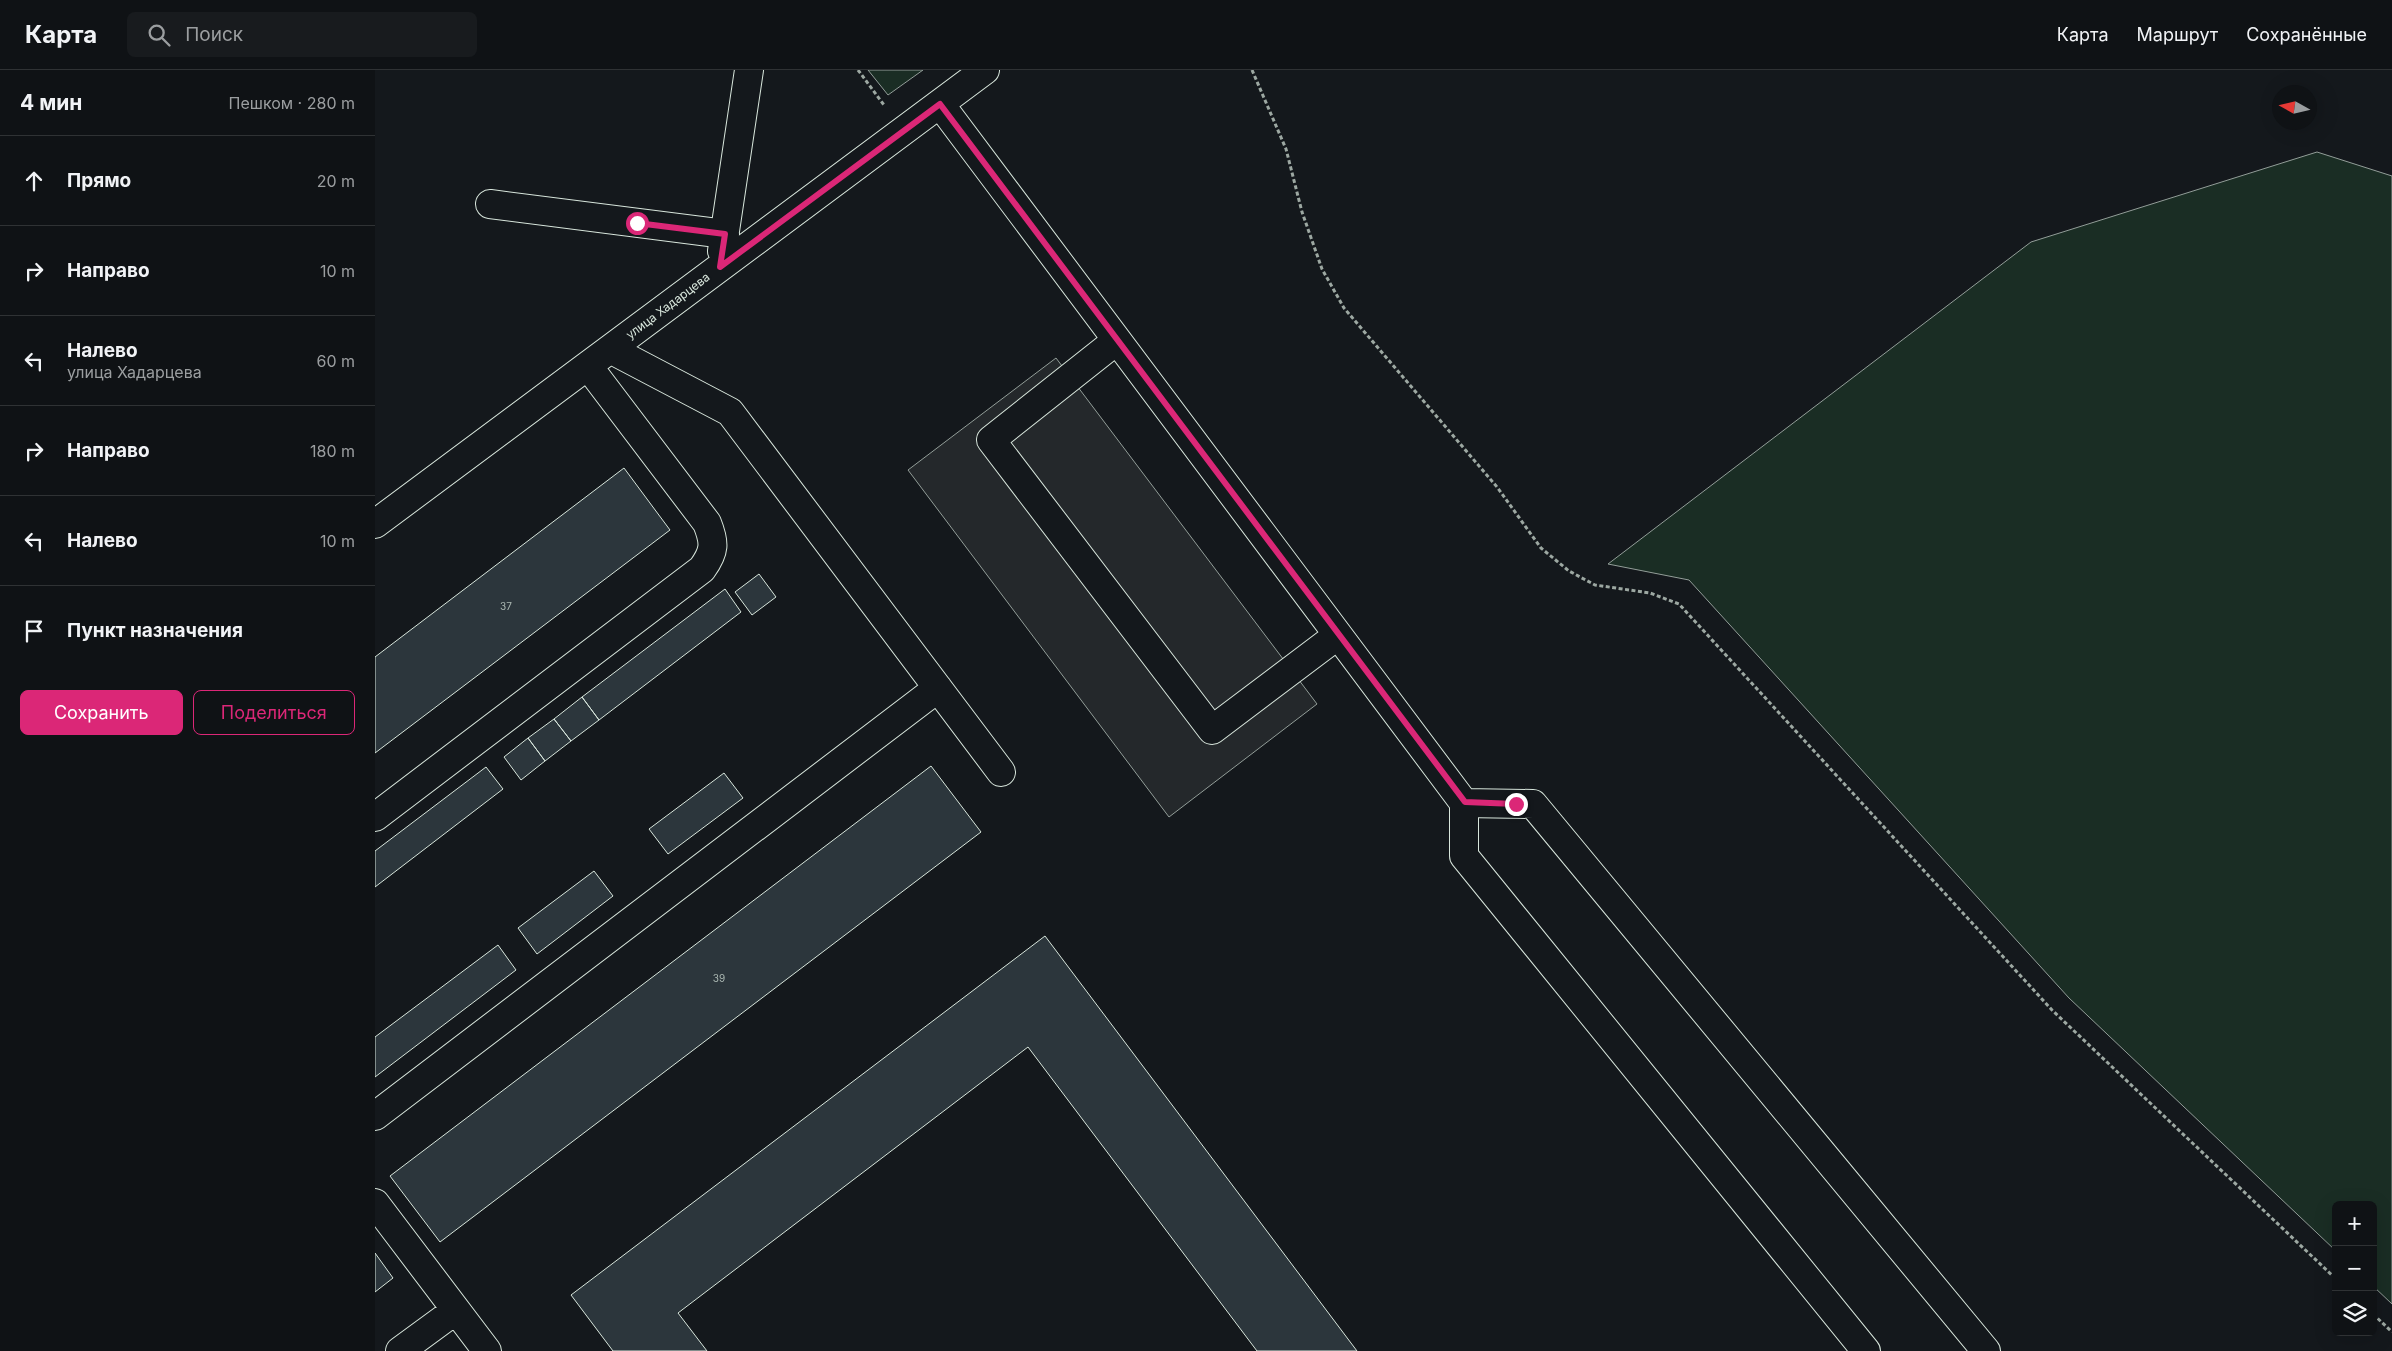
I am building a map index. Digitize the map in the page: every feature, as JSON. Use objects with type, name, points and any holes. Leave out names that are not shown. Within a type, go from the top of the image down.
[{"type":"street","points":[[720,267],[749,70]]},
{"type":"street","name":"улица Хадарцева","points":[[375,524],[985,70]]},
{"type":"street","points":[[940,104],[1116,342],[1465,802],[1463,856],[1866,1351]]},
{"type":"street","points":[[490,204],[725,234]]},
{"type":"street","points":[[1116,342],[991,440],[1212,730],[1338,635]]},
{"type":"street","points":[[610,349],[731,412],[1001,772]]},
{"type":"street","points":[[375,817],[702,569],[711,556],[713,540],[707,523],[588,366]]},
{"type":"street","points":[[375,1116],[938,688]]},
{"type":"street","points":[[1465,802],[1533,804],[1985,1351]]},
{"type":"street","points":[[375,1203],[487,1351]]},
{"type":"street","points":[[400,1351],[455,1310]]},
{"type":"path","points":[[858,70],[884,105]]},
{"type":"path","points":[[1252,70],[1285,149],[1302,212],[1322,269],[1344,308],[1497,487],[1541,548],[1569,571],[1595,585],[1650,593],[1679,604],[2052,1010],[2332,1274]]},
{"type":"path","points":[[2377,1318],[2392,1332]]},
{"type":"green space","points":[[868,70],[923,70],[888,95]]},
{"type":"green space","points":[[2317,152],[2392,176],[2392,1304],[2377,1290],[2377,1201],[2332,1201],[2332,1247],[2069,998],[1689,580],[1608,564],[2031,242]]},
{"type":"shaded area","points":[[1056,358],[1317,704],[1169,817],[908,470]]},
{"type":"building","points":[[624,468],[670,530],[375,753],[375,657]]},
{"type":"building","points":[[759,574],[776,597],[752,615],[735,592]]},
{"type":"building","points":[[725,589],[741,612],[599,720],[582,697]]},
{"type":"building","points":[[582,697],[599,720],[571,741],[554,719]]},
{"type":"building","points":[[554,719],[571,741],[545,761],[528,738]]},
{"type":"building","points":[[528,738],[545,761],[521,780],[504,757]]},
{"type":"building","points":[[931,766],[981,832],[440,1242],[390,1176]]},
{"type":"building","points":[[486,767],[503,789],[375,887],[375,851]]},
{"type":"building","points":[[724,773],[743,798],[668,854],[649,829]]},
{"type":"building","points":[[594,871],[613,896],[537,954],[518,928]]},
{"type":"building","points":[[1045,936],[1357,1351],[1257,1351],[1028,1047],[678,1313],[707,1351],[613,1351],[571,1295]]},
{"type":"building","points":[[498,945],[516,970],[375,1077],[375,1037]]},
{"type":"building","points":[[375,1253],[393,1278],[375,1292]]},
{"type":"route","points":[[637,223],[725,234],[720,267],[940,104],[1116,342],[1465,802],[1516,804]]}]
